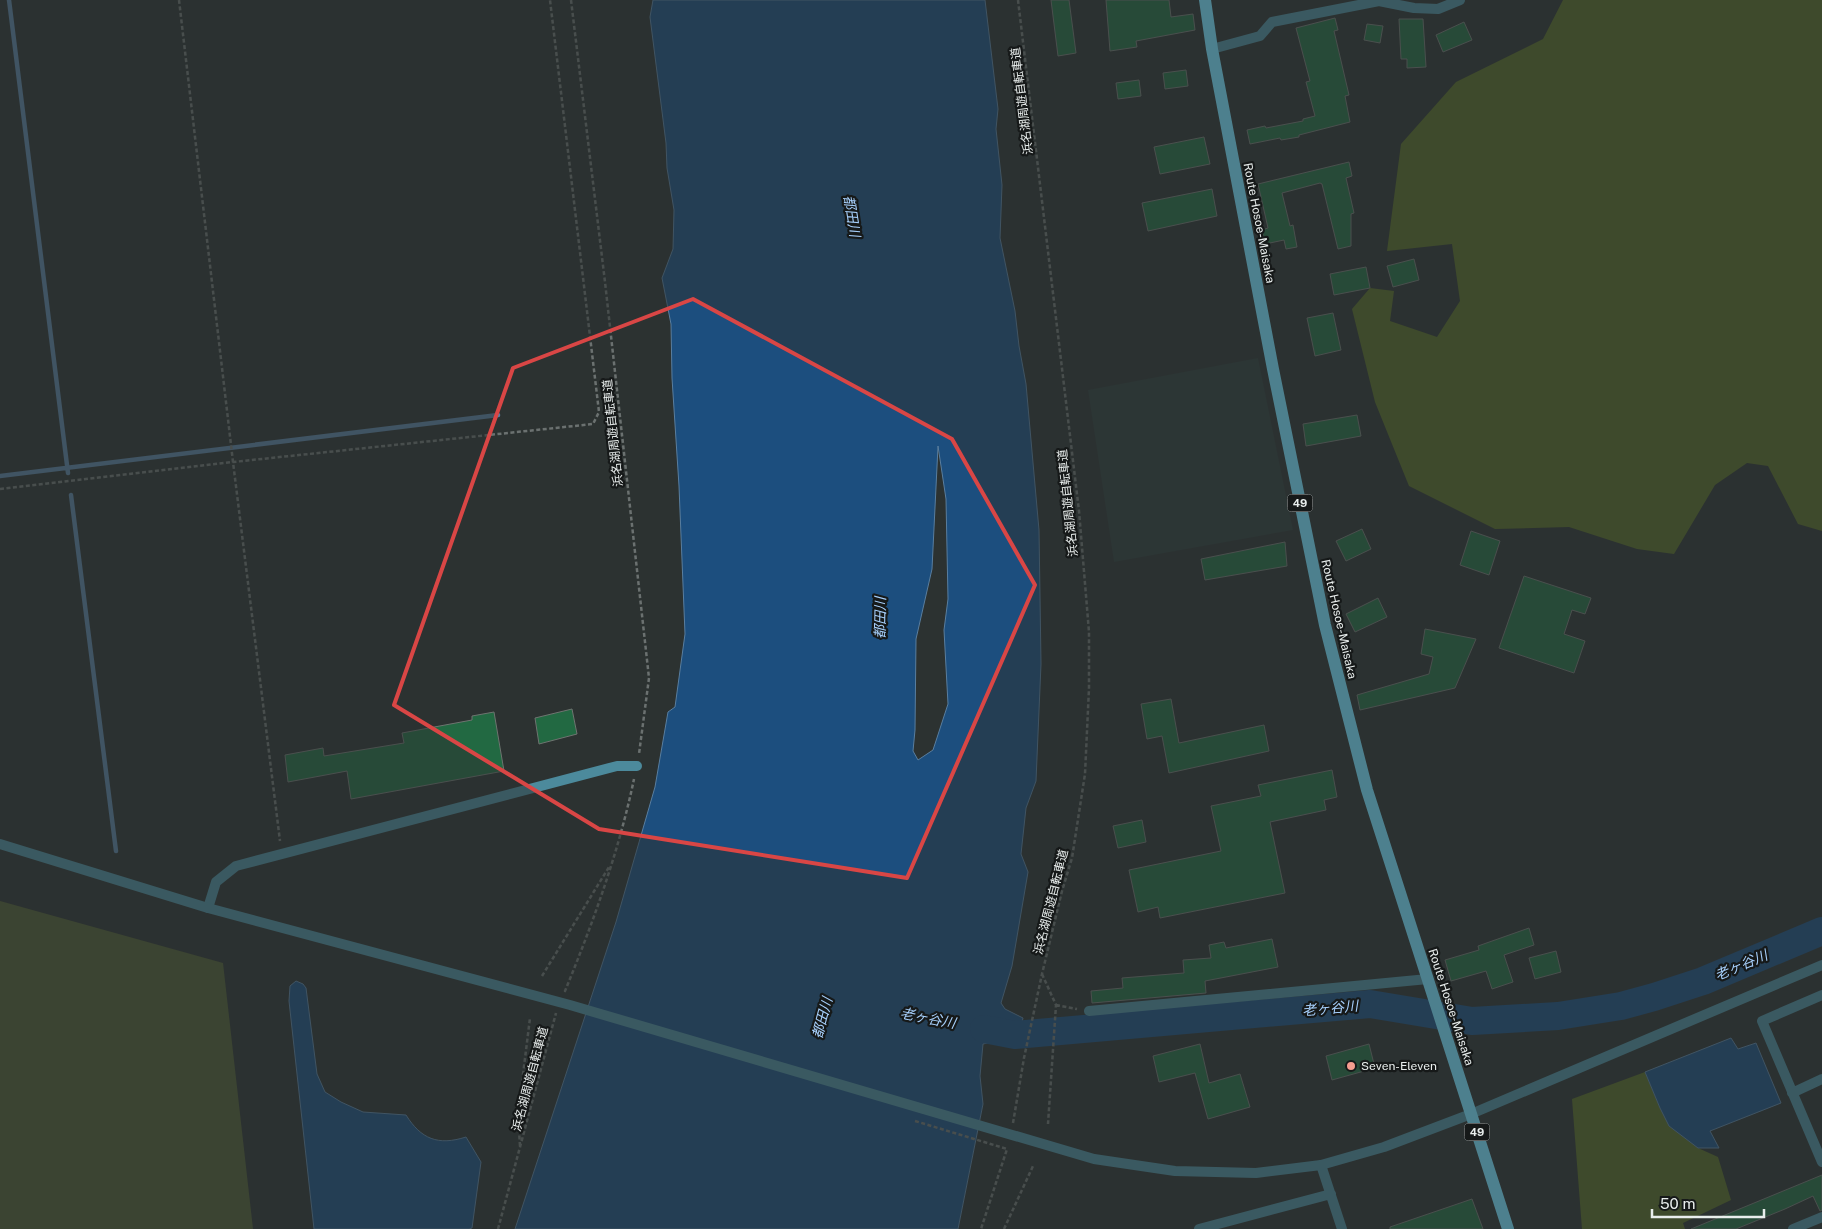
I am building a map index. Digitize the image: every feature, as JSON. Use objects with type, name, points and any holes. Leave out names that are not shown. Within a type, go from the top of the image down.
[{"type":"main road","name":"Route Hosoe-Maisaka","points":[[1205,0],[1212,49],[1273,369],[1325,626],[1367,790],[1508,1229]]},
{"type":"street","points":[[1212,49],[1260,36],[1272,22],[1379,1],[1414,8],[1438,9],[1460,0]]},
{"type":"street","points":[[208,908],[216,882],[236,866],[617,766],[637,766]]},
{"type":"street","points":[[0,844],[208,908],[570,1005],[1094,1159],[1175,1171],[1256,1173],[1321,1165],[1384,1147],[1472,1114],[1822,965]]},
{"type":"street","points":[[1089,1011],[1428,979]]},
{"type":"street","points":[[1822,995],[1762,1021],[1822,1162]]},
{"type":"street","points":[[1792,1093],[1822,1079]]},
{"type":"street","points":[[1321,1165],[1342,1229]]},
{"type":"street","points":[[1199,1229],[1331,1194]]},
{"type":"street","points":[[1793,1229],[1822,1217]]},
{"type":"path","points":[[179,0],[233,462],[282,855]]},
{"type":"path","points":[[0,489],[593,424],[599,412],[550,0]]},
{"type":"path","name":"浜名湖周遊自転車道","points":[[565,991],[613,862],[627,815],[643,736],[649,678],[605,282],[571,0]]},
{"type":"path","name":"浜名湖周遊自転車道","points":[[1014,1123],[1024,1058],[1042,974],[1072,858],[1085,774],[1089,688],[1089,632],[1079,511],[1018,0]]},
{"type":"path","name":"浜名湖周遊自転車道","points":[[542,976],[613,862]]},
{"type":"path","points":[[1042,974],[1056,1006],[1048,1124]]},
{"type":"path","points":[[1056,1006],[1089,1011]]},
{"type":"path","name":"浜名湖周遊自転車道","points":[[498,1229],[556,1012]]},
{"type":"path","name":"浜名湖周遊自転車道","points":[[520,1149],[518,1115],[530,1018]]},
{"type":"path","points":[[982,1229],[1007,1149]]},
{"type":"path","points":[[1004,1229],[1033,1166]]},
{"type":"highlighted area","points":[[693,299],[952,439],[1035,585],[907,878],[599,829],[394,705],[513,368]]},
{"type":"shaded area","points":[[1258,358],[1293,530],[1114,562],[1088,390]]},
{"type":"green space","points":[[1563,0],[1822,0],[1822,531],[1798,524],[1768,466],[1747,463],[1715,485],[1674,554],[1637,549],[1569,527],[1495,529],[1409,486],[1375,402],[1352,309],[1370,288],[1394,291],[1390,321],[1437,337],[1460,301],[1452,244],[1387,251],[1401,144],[1456,82],[1543,39]]},
{"type":"green space","points":[[0,901],[223,963],[253,1229],[0,1229]]},
{"type":"green space","points":[[1645,1072],[1660,1108],[1698,1148],[1718,1157],[1731,1200],[1683,1223],[1685,1229],[1582,1229],[1572,1099]]},
{"type":"water","name":"都田川","points":[[653,0],[985,0],[998,109],[996,129],[1002,185],[1000,238],[1015,311],[1026,384],[1039,530],[1041,664],[1036,781],[1026,808],[1021,854],[1028,872],[1012,966],[1001,1003],[1005,1009],[1023,1018],[1018,1039],[1011,1038],[983,1044],[980,1076],[983,1104],[958,1229],[515,1229],[616,922],[655,787],[668,712],[675,707],[685,634],[671,324],[662,278],[673,249],[674,210],[667,168],[666,143],[650,17]],"holes":[[[938,446],[946,499],[948,599],[944,630],[948,704],[933,750],[918,760],[913,751],[916,639],[932,569]]]},
{"type":"water","points":[[296,981],[303,984],[306,988],[317,1074],[325,1092],[363,1112],[406,1115],[418,1130],[431,1138],[447,1141],[466,1137],[481,1162],[472,1228],[314,1229],[289,1001],[290,986]]},
{"type":"water","points":[[1731,1038],[1738,1049],[1756,1043],[1781,1103],[1710,1131],[1719,1148],[1698,1148],[1669,1126],[1645,1072]]},
{"type":"building","points":[[1051,0],[1069,0],[1076,53],[1058,56]]},
{"type":"building","points":[[1106,0],[1169,0],[1171,17],[1193,14],[1195,30],[1136,41],[1137,47],[1110,51]]},
{"type":"building","points":[[1335,18],[1338,30],[1334,31],[1349,95],[1345,96],[1350,122],[1299,135],[1299,137],[1281,140],[1280,138],[1250,144],[1247,130],[1303,121],[1303,119],[1315,116],[1306,82],[1310,81],[1296,28]]},
{"type":"building","points":[[1399,19],[1423,19],[1426,67],[1407,68],[1407,59],[1401,59]]},
{"type":"building","points":[[1464,22],[1472,40],[1443,52],[1436,35]]},
{"type":"building","points":[[1367,24],[1383,26],[1380,43],[1364,40]]},
{"type":"building","points":[[1186,70],[1188,86],[1165,89],[1163,73]]},
{"type":"building","points":[[1139,80],[1141,96],[1118,99],[1116,83]]},
{"type":"building","points":[[1204,137],[1210,164],[1160,174],[1154,147]]},
{"type":"building","points":[[1349,162],[1352,176],[1346,178],[1354,213],[1351,214],[1351,246],[1338,249],[1322,184],[1320,183],[1282,193],[1290,226],[1293,225],[1297,247],[1286,249],[1284,240],[1265,244],[1262,230],[1268,228],[1258,184]]},
{"type":"building","points":[[1212,189],[1217,216],[1148,231],[1142,203]]},
{"type":"building","points":[[1414,259],[1419,280],[1393,287],[1387,266]]},
{"type":"building","points":[[1366,267],[1370,288],[1334,295],[1330,274]]},
{"type":"building","points":[[1333,313],[1341,350],[1315,356],[1307,318]]},
{"type":"building","points":[[1357,415],[1361,436],[1306,446],[1303,424]]},
{"type":"building","points":[[1362,529],[1371,549],[1346,561],[1336,541]]},
{"type":"building","points":[[1471,531],[1500,541],[1489,575],[1460,565]]},
{"type":"building","points":[[1285,542],[1287,566],[1205,580],[1201,559]]},
{"type":"building","points":[[1524,576],[1591,598],[1585,614],[1572,610],[1564,634],[1585,641],[1574,673],[1499,648]]},
{"type":"building","points":[[1378,598],[1387,617],[1355,632],[1346,614]]},
{"type":"building","points":[[1425,629],[1476,639],[1455,688],[1360,710],[1357,695],[1429,674],[1433,657],[1421,654]]},
{"type":"building","points":[[1171,699],[1179,743],[1264,725],[1269,751],[1169,773],[1162,736],[1147,739],[1141,704]]},
{"type":"building","points":[[572,709],[577,734],[539,744],[535,718]]},
{"type":"building","points":[[494,712],[504,771],[351,799],[347,771],[288,782],[285,755],[323,748],[324,756],[404,743],[402,733],[472,720],[472,716]]},
{"type":"building","points":[[1332,770],[1337,797],[1324,800],[1326,810],[1270,822],[1285,893],[1160,918],[1158,907],[1138,912],[1129,870],[1221,851],[1211,806],[1261,796],[1258,785]]},
{"type":"building","points":[[1142,820],[1146,842],[1118,848],[1113,826]]},
{"type":"building","points":[[1529,928],[1534,945],[1504,955],[1513,982],[1492,989],[1486,971],[1451,981],[1445,960],[1479,950],[1478,946]]},
{"type":"building","points":[[1272,939],[1278,967],[1205,981],[1206,993],[1092,1003],[1091,991],[1123,988],[1122,978],[1184,973],[1183,960],[1211,958],[1209,945],[1224,942],[1226,948]]},
{"type":"building","points":[[1556,951],[1561,972],[1535,979],[1529,958]]},
{"type":"building","points":[[1200,1044],[1209,1083],[1240,1074],[1250,1107],[1208,1119],[1195,1073],[1159,1082],[1153,1056]]},
{"type":"building","points":[[1369,1044],[1375,1068],[1332,1080],[1326,1056]]},
{"type":"building","points":[[1822,1175],[1822,1210],[1820,1211],[1813,1196],[1736,1229],[1691,1229]]},
{"type":"building","points":[[1472,1199],[1483,1229],[1390,1229],[1390,1227]]},
{"type":"waterway","points":[[9,0],[68,473]]},
{"type":"waterway","points":[[0,476],[498,415]]},
{"type":"waterway","points":[[71,495],[116,851]]},
{"type":"waterway","name":"老ヶ谷川","points":[[984,1029],[1015,1035],[1370,1004],[1472,1021],[1558,1016],[1621,1006],[1654,997],[1703,981],[1822,931]]},
{"type":"place","name":"Seven-Eleven","points":[[1351,1066]]}]
